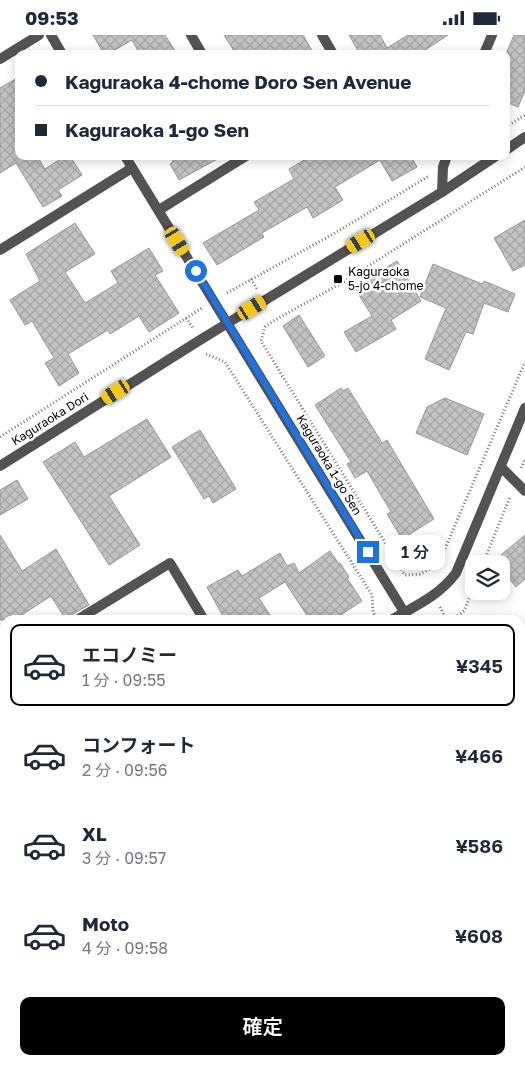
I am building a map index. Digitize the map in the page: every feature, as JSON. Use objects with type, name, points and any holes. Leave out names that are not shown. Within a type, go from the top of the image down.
[{"type":"street","points":[[0,59],[39,35]]},
{"type":"street","points":[[51,35],[60,50]]},
{"type":"street","points":[[190,35],[199,50]]},
{"type":"street","points":[[322,35],[331,50]]},
{"type":"street","points":[[485,50],[488,37]]},
{"type":"street","points":[[510,147],[525,137]]},
{"type":"street","name":"Kaguraoka 1-go Sen","points":[[127,160],[405,615]]},
{"type":"street","points":[[159,210],[240,160]]},
{"type":"street","points":[[442,192],[443,167],[446,160]]},
{"type":"street","name":"Kaguraoka Dori","points":[[0,466],[442,192],[490,160]]},
{"type":"street","points":[[0,250],[132,168]]},
{"type":"street","points":[[407,615],[447,586],[456,573],[525,408]]},
{"type":"street","points":[[501,467],[525,491]]},
{"type":"street","points":[[85,615],[170,563],[201,615]]},
{"type":"path","points":[[510,124],[525,115]]},
{"type":"path","points":[[0,437],[214,301],[335,233],[443,167]]},
{"type":"path","points":[[525,167],[340,284],[275,319],[265,327],[262,341],[405,575],[420,574],[438,565],[525,362]]},
{"type":"path","points":[[207,355],[224,362],[372,595],[373,612]]},
{"type":"path","points":[[487,555],[525,459]]},
{"type":"path","points":[[459,615],[464,611],[469,600]]},
{"type":"building","points":[[93,35],[165,35],[174,50],[138,50],[132,40],[115,50],[102,50]]},
{"type":"building","points":[[224,35],[303,35],[312,50],[233,50]]},
{"type":"building","points":[[349,35],[380,35],[387,48],[408,35],[448,35],[425,50],[358,50]]},
{"type":"building","points":[[514,35],[525,35],[525,91],[518,107],[510,104],[510,50],[508,50]]},
{"type":"building","points":[[15,79],[15,160],[39,160],[45,169],[59,160],[73,160],[82,175],[58,190],[62,196],[43,207],[16,163],[0,173],[0,88]]},
{"type":"building","points":[[172,160],[216,160],[179,180],[170,164],[173,162]]},
{"type":"building","points":[[304,160],[380,160],[335,187],[343,200],[313,218],[307,207],[262,233],[264,237],[217,265],[203,243],[259,210],[254,202],[294,179],[289,169]]},
{"type":"building","points":[[380,160],[413,160],[417,167],[392,181]]},
{"type":"building","points":[[525,220],[525,265],[513,271],[494,238]]},
{"type":"building","points":[[75,223],[95,254],[65,272],[85,303],[118,283],[111,271],[149,248],[163,271],[155,275],[179,313],[149,332],[139,316],[110,334],[108,330],[68,354],[79,373],[59,386],[45,363],[54,358],[32,321],[25,325],[10,300],[40,281],[26,254]]},
{"type":"building","points":[[397,261],[421,301],[391,320],[396,329],[356,352],[344,332],[372,316],[354,287]]},
{"type":"building","points":[[433,264],[482,284],[484,281],[515,294],[508,312],[484,303],[473,334],[466,332],[449,370],[425,359],[446,308],[420,297]]},
{"type":"building","points":[[299,315],[325,356],[308,367],[283,326]]},
{"type":"building","points":[[341,388],[343,391],[348,388],[382,443],[387,440],[434,519],[402,539],[387,514],[391,512],[367,471],[355,478],[347,464],[351,462],[315,405]]},
{"type":"building","points":[[445,398],[484,414],[467,455],[416,433],[427,407]]},
{"type":"building","points":[[147,419],[171,457],[109,496],[140,545],[109,565],[43,462],[75,442],[84,457]]},
{"type":"building","points":[[200,430],[236,489],[213,503],[209,496],[204,499],[172,447]]},
{"type":"building","points":[[17,480],[28,499],[0,515],[0,490]]},
{"type":"building","points":[[0,535],[22,571],[56,549],[89,605],[72,615],[63,615],[51,596],[22,615],[0,615]]},
{"type":"building","points":[[525,535],[525,579],[516,587],[510,580],[510,555],[501,555]]},
{"type":"building","points":[[330,551],[349,577],[347,578],[362,601],[342,615],[307,615],[285,582],[259,598],[270,615],[222,615],[207,587],[238,570],[242,576],[280,553],[287,566],[294,563],[299,573]]},
{"type":"place","name":"Kaguraoka 5-jo 4-chome","points":[[338,279]]},
{"type":"route","points":[[196,271],[368,552]]}]
